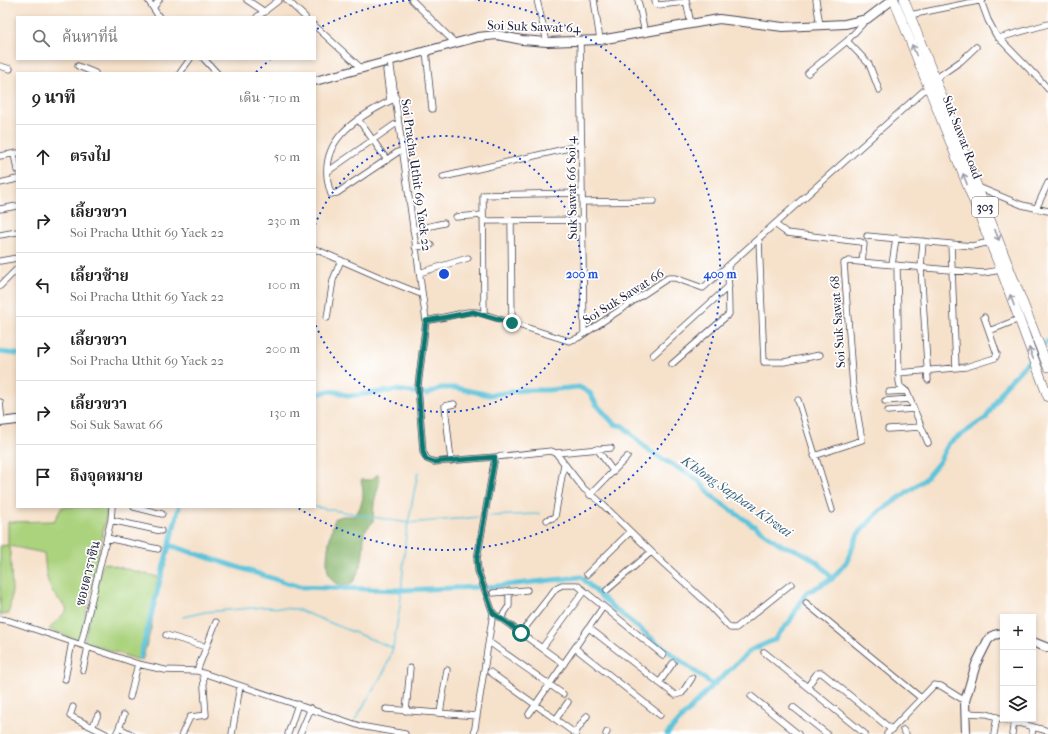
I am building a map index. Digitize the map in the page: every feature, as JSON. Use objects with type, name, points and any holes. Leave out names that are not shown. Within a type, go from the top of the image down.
[{"type":"main road","name":"Suk Sawat Road","points":[[893,0],[934,82],[978,187],[1048,365]]},
{"type":"main road","name":"Suk Sawat Road","points":[[904,0],[990,242],[1048,397]]},
{"type":"street","points":[[148,0],[158,16]]},
{"type":"street","points":[[154,8],[159,0]]},
{"type":"street","points":[[247,0],[265,12]]},
{"type":"street","points":[[259,16],[279,0]]},
{"type":"street","points":[[287,0],[304,16]]},
{"type":"street","points":[[412,0],[455,43]]},
{"type":"street","points":[[537,0],[547,42]]},
{"type":"street","points":[[594,0],[600,40]]},
{"type":"street","points":[[638,0],[645,33]]},
{"type":"street","points":[[655,0],[656,4],[660,5],[686,1],[691,24]]},
{"type":"street","points":[[816,0],[820,26]]},
{"type":"street","name":"Soi Suk Sawat 64","points":[[316,82],[426,50],[478,37],[497,35],[522,40],[547,42],[600,40],[719,19],[783,27],[845,24],[867,19],[893,0]]},
{"type":"street","points":[[910,15],[982,0],[992,28],[999,38],[1048,89]]},
{"type":"street","points":[[808,73],[847,40],[867,19]]},
{"type":"street","points":[[999,38],[1048,24]]},
{"type":"street","points":[[316,27],[361,68]]},
{"type":"street","points":[[847,40],[869,64],[879,90]]},
{"type":"street","name":"Suk Sawat 66 Soi 4","points":[[580,41],[584,334]]},
{"type":"street","name":"Soi Suk Sawat 66","points":[[426,321],[468,312],[484,314],[569,341],[584,334],[668,278],[675,278],[703,288],[776,225],[934,82],[976,47]]},
{"type":"street","points":[[426,50],[432,109]]},
{"type":"street","points":[[181,72],[189,60]]},
{"type":"street","points":[[205,60],[216,72]]},
{"type":"street","name":"Soi Pracha Uthit 69 Yaek 22","points":[[390,60],[393,100],[426,321],[418,386],[424,457],[434,462],[548,451],[556,453],[611,448]]},
{"type":"street","points":[[0,66],[10,69]]},
{"type":"street","points":[[78,66],[91,72]]},
{"type":"street","points":[[386,70],[393,100],[358,119],[341,132],[331,147],[327,172],[331,193],[334,195],[398,152]]},
{"type":"street","points":[[358,119],[387,160]]},
{"type":"street","points":[[327,172],[394,125]]},
{"type":"street","points":[[443,177],[582,145]]},
{"type":"street","points":[[0,156],[15,153]]},
{"type":"street","points":[[0,183],[16,179]]},
{"type":"street","points":[[1036,209],[1048,184]]},
{"type":"street","points":[[978,187],[1022,206],[1048,211]]},
{"type":"street","points":[[484,314],[483,198],[486,194],[582,193]]},
{"type":"street","points":[[583,202],[654,201]]},
{"type":"street","points":[[0,210],[16,206]]},
{"type":"street","points":[[456,216],[510,221],[583,220]]},
{"type":"street","points":[[510,221],[512,323]]},
{"type":"street","points":[[413,230],[444,222]]},
{"type":"street","points":[[776,225],[787,233],[861,242],[864,244],[862,262]]},
{"type":"street","points":[[0,235],[16,232]]},
{"type":"street","points":[[867,236],[972,246],[990,242]]},
{"type":"street","points":[[896,238],[894,265],[898,373],[900,386],[906,391],[910,399],[928,443]]},
{"type":"street","points":[[759,240],[764,362],[784,362],[820,355]]},
{"type":"street","points":[[923,241],[922,267],[928,380]]},
{"type":"street","points":[[951,244],[956,368]]},
{"type":"street","points":[[415,247],[431,245]]},
{"type":"street","points":[[316,248],[421,294]]},
{"type":"street","points":[[0,261],[16,258]]},
{"type":"street","points":[[419,273],[468,258]]},
{"type":"street","points":[[327,318],[333,280],[341,260]]},
{"type":"street","name":"Soi Suk Sawat 68","points":[[814,456],[862,440],[852,388],[844,263],[849,261],[983,273],[1001,270]]},
{"type":"street","points":[[672,364],[729,314],[728,267]]},
{"type":"street","points":[[0,286],[16,270]]},
{"type":"street","points":[[653,355],[729,286]]},
{"type":"street","points":[[898,373],[973,366],[996,356],[984,317]]},
{"type":"street","points":[[988,331],[1019,319]]},
{"type":"street","points":[[889,392],[906,391]]},
{"type":"street","points":[[885,401],[910,399]]},
{"type":"street","points":[[798,400],[814,456],[832,510]]},
{"type":"street","points":[[0,402],[1,422],[16,420]]},
{"type":"street","points":[[451,461],[445,406],[454,404]]},
{"type":"street","points":[[888,411],[914,409]]},
{"type":"street","points":[[888,429],[921,427]]},
{"type":"street","points":[[597,449],[613,471]]},
{"type":"street","points":[[556,453],[590,495],[597,499],[651,552],[707,603],[730,628],[736,628],[791,584]]},
{"type":"street","points":[[474,734],[493,613],[478,571],[477,559],[495,457]]},
{"type":"street","points":[[590,495],[627,457]]},
{"type":"street","points":[[547,520],[555,517],[564,464]]},
{"type":"street","name":"ซอยดาราซีน","points":[[81,644],[107,538],[112,508]]},
{"type":"street","points":[[138,508],[162,514]]},
{"type":"street","points":[[111,520],[161,531]]},
{"type":"street","points":[[587,574],[630,532]]},
{"type":"street","points":[[107,538],[158,549]]},
{"type":"street","points":[[607,590],[651,552]]},
{"type":"street","points":[[521,633],[556,588],[562,585],[570,584],[577,586],[584,591],[663,655]]},
{"type":"street","points":[[493,593],[527,590]]},
{"type":"street","points":[[501,618],[509,606],[509,591]]},
{"type":"street","points":[[542,648],[584,591]]},
{"type":"street","points":[[806,603],[921,698]]},
{"type":"street","points":[[529,714],[603,607]]},
{"type":"street","points":[[493,613],[564,664]]},
{"type":"street","points":[[0,619],[81,644],[138,664],[165,670],[197,670],[203,674],[311,708],[360,726],[395,734],[405,734]]},
{"type":"street","points":[[197,670],[216,622]]},
{"type":"street","points":[[589,628],[659,683],[678,696],[682,693],[692,678]]},
{"type":"street","points":[[966,734],[965,701],[976,664],[988,640],[994,635],[1000,634]]},
{"type":"street","points":[[166,635],[206,647]]},
{"type":"street","points":[[65,679],[72,642]]},
{"type":"street","points":[[489,642],[563,694]]},
{"type":"street","points":[[1036,643],[1048,648]]},
{"type":"street","points":[[83,670],[88,647]]},
{"type":"street","points":[[575,648],[660,715]]},
{"type":"street","points":[[764,652],[808,686],[864,734]]},
{"type":"street","points":[[659,683],[673,663]]},
{"type":"street","points":[[130,697],[138,664]]},
{"type":"street","points":[[406,711],[410,668]]},
{"type":"street","points":[[440,713],[447,670]]},
{"type":"street","points":[[490,672],[575,733],[587,716]]},
{"type":"street","points":[[808,686],[816,673],[822,673],[892,730]]},
{"type":"street","points":[[182,734],[190,717],[206,715],[203,674]]},
{"type":"street","points":[[887,734],[931,687],[938,685],[965,701]]},
{"type":"street","points":[[232,734],[240,686]]},
{"type":"street","points":[[751,696],[798,734]]},
{"type":"street","points":[[556,719],[568,702]]},
{"type":"street","points":[[288,734],[298,704]]},
{"type":"street","points":[[73,707],[70,716],[106,734]]},
{"type":"street","points":[[793,707],[827,734]]},
{"type":"street","points":[[300,734],[311,708]]},
{"type":"street","points":[[386,709],[477,716]]},
{"type":"street","points":[[965,712],[987,714],[1000,717]]},
{"type":"street","points":[[92,727],[98,715]]},
{"type":"street","points":[[116,734],[124,715]]},
{"type":"street","points":[[994,734],[1000,722]]},
{"type":"street","points":[[1012,734],[1014,722]]},
{"type":"street","points":[[1017,722],[1048,731]]},
{"type":"street","points":[[1032,734],[1033,727]]},
{"type":"street","points":[[119,728],[131,734]]},
{"type":"green space","points":[[378,474],[380,480],[374,503],[373,522],[364,532],[362,560],[358,574],[350,585],[338,584],[332,580],[327,567],[328,550],[335,518],[355,516],[362,499],[363,490],[361,480],[371,480]]},
{"type":"green space","points":[[61,508],[108,508],[81,636],[76,640],[49,629],[67,610],[49,585],[46,575],[44,553],[10,546],[12,591],[9,614],[0,615],[0,546],[8,545],[8,522],[54,521]]},
{"type":"green space","points":[[103,563],[158,577],[151,629],[142,661],[84,642]]},
{"type":"waterway","points":[[667,734],[709,689],[751,650],[774,640],[790,621],[806,593],[832,579],[847,561],[858,534],[878,513],[924,480],[939,462],[949,443],[986,418],[1005,386],[1048,341]]},
{"type":"waterway","name":"Khlong Saphan Khwai","points":[[0,352],[16,354]]},
{"type":"waterway","name":"Khlong Saphan Khwai","points":[[316,395],[328,391],[338,392],[349,396],[397,390],[427,394],[441,388],[456,388],[490,395],[523,390],[548,390],[579,387],[590,393],[596,404],[614,424],[623,426],[649,451],[698,480],[715,499],[783,546],[797,550],[817,562],[832,579]]},
{"type":"waterway","points":[[355,720],[385,670],[393,648],[400,606],[406,534],[418,472]]},
{"type":"waterway","points":[[316,507],[408,523],[480,517]]},
{"type":"waterway","points":[[140,658],[179,508]]},
{"type":"waterway","points":[[487,516],[539,514]]},
{"type":"waterway","points":[[169,545],[299,587],[401,590],[480,587]]},
{"type":"waterway","points":[[488,587],[581,577],[610,605],[713,685]]},
{"type":"waterway","points":[[183,617],[205,612],[264,607],[296,609],[393,648]]},
{"type":"route","points":[[512,323],[477,312],[468,312],[426,321],[418,386],[423,452],[426,459],[434,462],[495,457],[477,559],[478,571],[493,613],[505,620],[521,633]]}]
